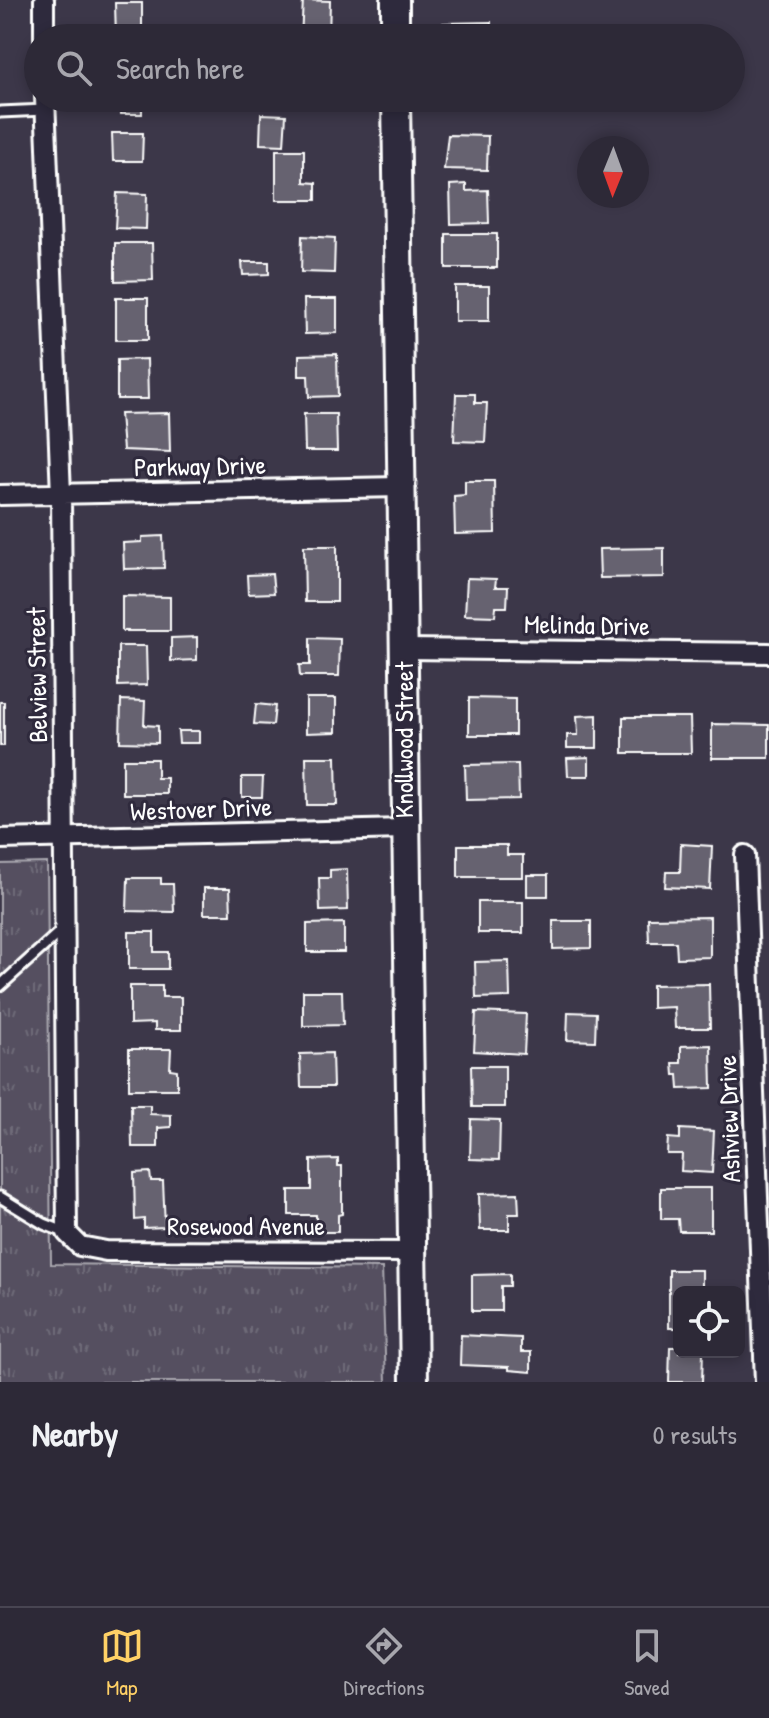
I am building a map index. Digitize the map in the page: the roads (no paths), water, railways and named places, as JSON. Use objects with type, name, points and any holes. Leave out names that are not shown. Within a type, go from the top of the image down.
[{"type":"main road","points":[[395,0],[395,24]]},
{"type":"main road","name":"Knollwood Street","points":[[396,112],[414,1382]]},
{"type":"street","points":[[44,0],[44,24]]},
{"type":"street","name":"Belview Street","points":[[45,112],[61,495],[64,928],[74,1239]]},
{"type":"street","name":"Parkway Drive","points":[[0,495],[401,487]]},
{"type":"street","name":"Melinda Drive","points":[[404,649],[769,653]]},
{"type":"street","name":"Westover Drive","points":[[0,839],[404,829]]},
{"type":"street","name":"Ashview Drive","points":[[745,855],[765,1382]]},
{"type":"street","name":"Rosewood Avenue","points":[[74,1239],[106,1251],[413,1252]]},
{"type":"lane","points":[[0,112],[24,108]]},
{"type":"lane","points":[[0,986],[64,928]]},
{"type":"lane","points":[[0,1197],[74,1239]]}]
